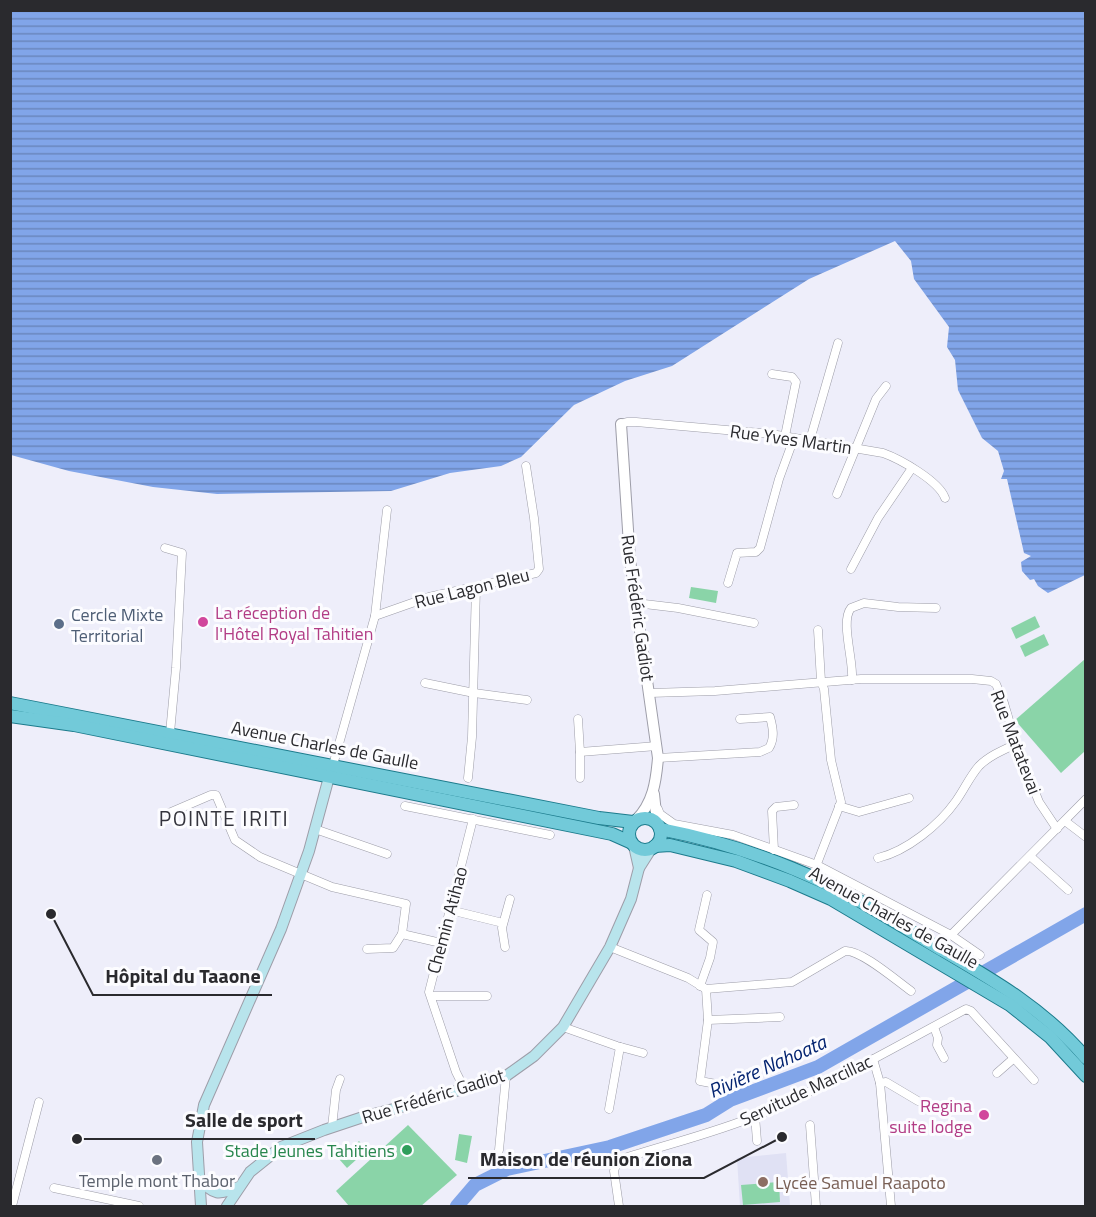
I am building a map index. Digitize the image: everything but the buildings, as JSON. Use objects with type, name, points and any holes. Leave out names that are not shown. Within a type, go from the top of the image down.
[{"type":"main road","name":"Avenue Charles de Gaulle","points":[[10,703],[599,818],[634,821]]},
{"type":"main road","name":"Avenue Charles de Gaulle","points":[[10,716],[74,725],[612,834],[632,844]]},
{"type":"main road","points":[[201,1206],[197,1142],[204,1105],[267,963],[300,875],[329,777]]},
{"type":"main road","points":[[647,818],[658,826],[661,837],[653,847],[641,849],[632,844],[628,832],[634,821],[647,818]]},
{"type":"main road","name":"Avenue Charles de Gaulle","points":[[658,826],[750,852],[812,877],[866,904],[989,985],[1040,1012],[1086,1058]]},
{"type":"main road","name":"Rue Frédéric Gadiot","points":[[632,844],[639,868]]},
{"type":"main road","name":"Avenue Charles de Gaulle","points":[[653,847],[670,845],[722,857],[790,880],[962,968]]},
{"type":"main road","name":"Rue Frédéric Gadiot","points":[[220,1206],[250,1173],[281,1148],[332,1127],[506,1076],[534,1056],[563,1027],[610,947],[631,899],[639,868],[653,847]]},
{"type":"main road","name":"Avenue Charles de Gaulle","points":[[989,985],[1029,1018],[1065,1052],[1086,1076]]},
{"type":"main road","points":[[200,1178],[209,1189],[218,1193],[226,1193],[238,1187]]},
{"type":"main road","name":"Rue Frédéric Gadiot","points":[[227,1206],[238,1187]]},
{"type":"street","points":[[810,440],[838,343]]},
{"type":"street","points":[[728,583],[737,553],[756,552],[760,548],[790,437],[796,382],[792,377],[772,374]]},
{"type":"street","points":[[837,495],[876,399],[886,386]]},
{"type":"street","name":"Rue Yves Martin","points":[[621,424],[636,422],[790,437],[888,455],[900,459],[912,468],[937,487],[945,498]]},
{"type":"street","name":"Rue Frédéric Gadiot","points":[[621,424],[625,505],[636,603],[657,746],[654,791],[658,826]]},
{"type":"street","name":"Rue Lagon Bleu","points":[[375,616],[429,597],[536,573],[539,568],[526,466]]},
{"type":"street","points":[[851,569],[878,518],[912,468]]},
{"type":"street","points":[[333,765],[375,616],[387,510]]},
{"type":"street","points":[[165,548],[182,553],[170,733]]},
{"type":"street","points":[[468,778],[474,693],[476,587]]},
{"type":"street","points":[[636,603],[678,608],[754,623]]},
{"type":"street","points":[[852,680],[853,668],[846,618],[851,608],[864,603],[936,608]]},
{"type":"street","points":[[818,630],[821,681],[824,690],[831,760],[841,797],[818,861]]},
{"type":"street","name":"Rue Matatevai","points":[[650,693],[715,691],[821,681],[972,679],[991,681],[996,684],[1004,703],[1016,744],[1039,802],[1057,829]]},
{"type":"street","points":[[425,683],[474,693],[527,700]]},
{"type":"street","points":[[658,758],[750,753],[769,748],[773,739],[770,717],[740,719]]},
{"type":"street","points":[[578,719],[580,778]]},
{"type":"street","points":[[878,858],[900,850],[945,815],[979,766],[1016,744]]},
{"type":"street","points":[[580,752],[657,746]]},
{"type":"street","name":"Rue Frédéric Gadiot","points":[[634,821],[643,812],[654,791]]},
{"type":"street","points":[[169,813],[216,795],[235,840],[260,857],[332,887],[406,904],[402,934],[393,948],[367,949]]},
{"type":"street","points":[[839,806],[862,812],[909,798]]},
{"type":"street","points":[[951,935],[1086,800]]},
{"type":"street","points":[[774,850],[772,811],[776,807],[794,805]]},
{"type":"street","points":[[405,806],[550,835]]},
{"type":"street","points":[[655,807],[660,814],[674,824],[733,835],[817,865],[951,935],[980,955]]},
{"type":"street","name":"Chemin Atihao","points":[[464,1088],[456,1072],[429,992],[473,819]]},
{"type":"street","points":[[1065,821],[1086,837]]},
{"type":"street","points":[[315,829],[387,854]]},
{"type":"street","points":[[1030,856],[1068,890]]},
{"type":"street","points":[[707,895],[699,930],[713,942],[703,987],[708,1020],[700,1081],[727,1086]]},
{"type":"street","points":[[505,947],[503,924],[510,899]]},
{"type":"street","points":[[450,910],[503,924]]},
{"type":"street","points":[[402,934],[441,943]]},
{"type":"street","points":[[610,947],[688,978],[703,987],[792,982],[847,951],[854,952],[911,991]]},
{"type":"street","points":[[432,996],[487,996]]},
{"type":"street","name":"Servitude Marcillac","points":[[619,1206],[614,1171],[620,1160],[755,1116],[791,1101],[968,1010],[1034,1080]]},
{"type":"street","points":[[708,1020],[780,1017]]},
{"type":"street","points":[[563,1027],[644,1053]]},
{"type":"street","points":[[934,1027],[938,1038],[937,1046],[944,1058]]},
{"type":"street","points":[[609,1109],[620,1047]]},
{"type":"street","points":[[873,1059],[880,1083],[891,1206]]},
{"type":"street","points":[[997,1073],[1013,1059]]},
{"type":"street","points":[[499,1150],[506,1076]]},
{"type":"street","points":[[332,1127],[336,1090],[340,1079]]},
{"type":"street","points":[[880,1083],[886,1082],[918,1101]]},
{"type":"street","points":[[12,1206],[39,1102]]},
{"type":"street","points":[[755,1116],[757,1141]]},
{"type":"street","points":[[810,1125],[816,1206]]},
{"type":"street","points":[[54,1188],[139,1206]]},
{"type":"shaded area","name":"Lycée Samuel Raapoto","points":[[786,1153],[790,1206],[740,1206],[737,1158]]},
{"type":"green space","points":[[691,587],[718,591],[716,603],[689,598]]},
{"type":"green space","points":[[1035,616],[1040,627],[1016,639],[1011,628]]},
{"type":"green space","points":[[1044,634],[1049,645],[1025,657],[1020,646]]},
{"type":"green space","points":[[1085,659],[1085,751],[1061,773],[1015,720]]},
{"type":"green space","name":"Stade Jeunes Tahitiens","points":[[408,1125],[457,1175],[421,1206],[349,1206],[336,1191]]},
{"type":"green space","points":[[459,1134],[472,1136],[467,1163],[455,1160]]},
{"type":"green space","points":[[359,1141],[367,1150],[347,1168],[339,1159]]},
{"type":"green space","points":[[779,1182],[780,1202],[743,1205],[741,1185]]},
{"type":"water","points":[[10,11],[1085,11],[1085,575],[1048,593],[1022,571],[1021,562],[1031,556],[1024,553],[1007,479],[1001,479],[1004,471],[998,451],[982,438],[958,390],[955,360],[947,347],[949,327],[914,279],[911,261],[895,241],[809,279],[672,366],[625,381],[574,405],[521,457],[501,466],[450,473],[391,491],[217,494],[153,487],[69,471],[11,455]]},
{"type":"waterway","name":"Rivière Nahoata","points":[[457,1206],[475,1185],[507,1169],[610,1147],[706,1115],[730,1100],[818,1067],[1086,914]]},
{"type":"place","name":"La réception de l'Hôtel Royal Tahitien","points":[[203,622]]},
{"type":"place","name":"Cercle Mixte Territorial","points":[[59,624]]},
{"type":"place","name":"Hôpital du Taaone","points":[[51,914]]},
{"type":"place","name":"Regina suite lodge","points":[[984,1115]]},
{"type":"place","name":"Maison de réunion Ziona","points":[[782,1137]]},
{"type":"place","name":"Salle de sport","points":[[77,1139]]},
{"type":"place","name":"Stade Jeunes Tahitiens","points":[[407,1150]]},
{"type":"place","name":"Temple mont Thabor","points":[[157,1160]]},
{"type":"place","name":"Lycée Samuel Raapoto","points":[[763,1182]]},
{"type":"district","name":"POINTE IRITI","points":[[224,818]]}]
